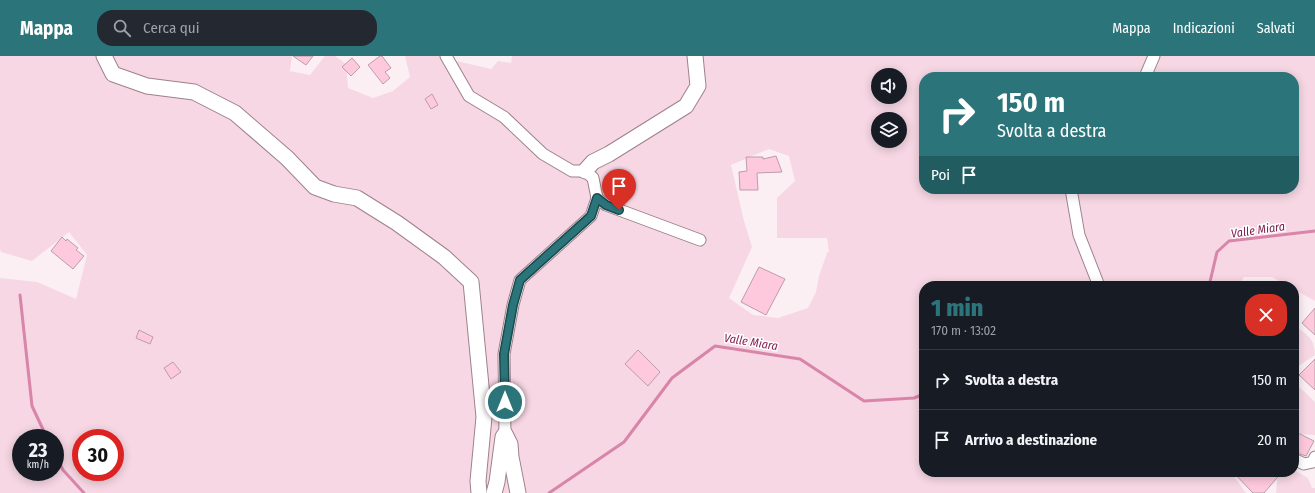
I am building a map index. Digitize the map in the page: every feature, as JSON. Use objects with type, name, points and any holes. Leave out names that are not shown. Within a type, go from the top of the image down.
[{"type":"street","points":[[104,56],[113,74],[147,86],[194,92],[235,113],[287,158],[315,187],[334,194],[357,198],[398,223],[444,257],[471,282],[484,418],[478,481],[479,493]]},
{"type":"street","points":[[446,56],[469,96],[504,117],[543,154],[572,170],[585,171],[593,178],[597,198],[591,216],[520,280],[513,305],[504,354],[505,434],[503,437],[497,482],[494,493]]},
{"type":"street","points":[[585,171],[593,162],[609,154],[686,106],[698,86],[695,56]]},
{"type":"street","points":[[1147,72],[1154,56]]},
{"type":"street","points":[[1073,194],[1079,235],[1097,281]]},
{"type":"street","points":[[597,198],[606,205],[700,240]]},
{"type":"street","points":[[505,434],[510,444],[518,493]]},
{"type":"street","points":[[1299,462],[1304,464],[1313,462],[1315,457]]},
{"type":"shaded area","points":[[0,56],[292,56],[290,71],[310,75],[325,56],[335,56],[346,64],[348,88],[373,98],[393,91],[410,77],[405,56],[446,56],[452,60],[491,69],[498,61],[511,63],[512,56],[1315,56],[1315,301],[1299,292],[1299,281],[1279,281],[1272,277],[1244,277],[1242,281],[919,281],[919,477],[1234,477],[1246,493],[0,493],[0,278],[37,282],[76,299],[87,255],[69,232],[32,261],[1,252],[0,249]],"holes":[[[769,149],[789,156],[795,181],[777,198],[777,238],[827,238],[829,252],[827,253],[819,276],[816,292],[808,308],[778,318],[753,315],[729,298],[752,247],[744,221],[731,165]]]},
{"type":"shaded area","points":[[1299,329],[1312,340],[1315,355],[1299,366]]},
{"type":"shaded area","points":[[1299,387],[1315,402],[1315,435],[1299,434]]},
{"type":"shaded area","points":[[1299,473],[1308,478],[1312,488],[1315,488],[1315,493],[1276,493],[1278,477],[1299,477]]},
{"type":"building","points":[[293,56],[313,56],[306,65]]},
{"type":"building","points":[[382,56],[391,68],[385,72],[390,78],[383,84],[368,65]]},
{"type":"building","points":[[352,58],[360,67],[351,76],[342,67]]},
{"type":"building","points":[[432,94],[438,105],[431,109],[425,99]]},
{"type":"building","points":[[776,156],[782,172],[757,173],[758,190],[740,190],[739,172],[747,171],[746,157],[763,157],[763,159]]},
{"type":"building","points":[[62,237],[78,248],[76,250],[84,256],[73,269],[51,251]]},
{"type":"building","points":[[759,267],[785,279],[766,315],[741,302]]},
{"type":"building","points":[[1315,308],[1315,335],[1302,323]]},
{"type":"building","points":[[139,330],[153,337],[150,344],[136,338]]},
{"type":"building","points":[[638,350],[660,372],[648,386],[625,364]]},
{"type":"building","points":[[1315,359],[1315,390],[1299,375]]},
{"type":"building","points":[[173,362],[181,372],[171,379],[164,368]]},
{"type":"building","points":[[1299,434],[1314,441],[1306,456],[1299,454]]},
{"type":"building","points":[[1238,477],[1278,477],[1264,493],[1253,493]]},
{"type":"waterway","name":"Valle Miara","points":[[1210,281],[1217,252],[1229,241],[1315,231]]},
{"type":"waterway","points":[[20,295],[32,406],[43,429]]},
{"type":"waterway","name":"Valle Miara","points":[[549,493],[624,442],[672,378],[715,346],[800,359],[864,401],[914,398],[919,396]]},
{"type":"waterway","points":[[64,471],[84,493]]},
{"type":"route","points":[[505,402],[504,354],[513,305],[520,280],[591,216],[597,198],[606,205],[619,210]]}]
